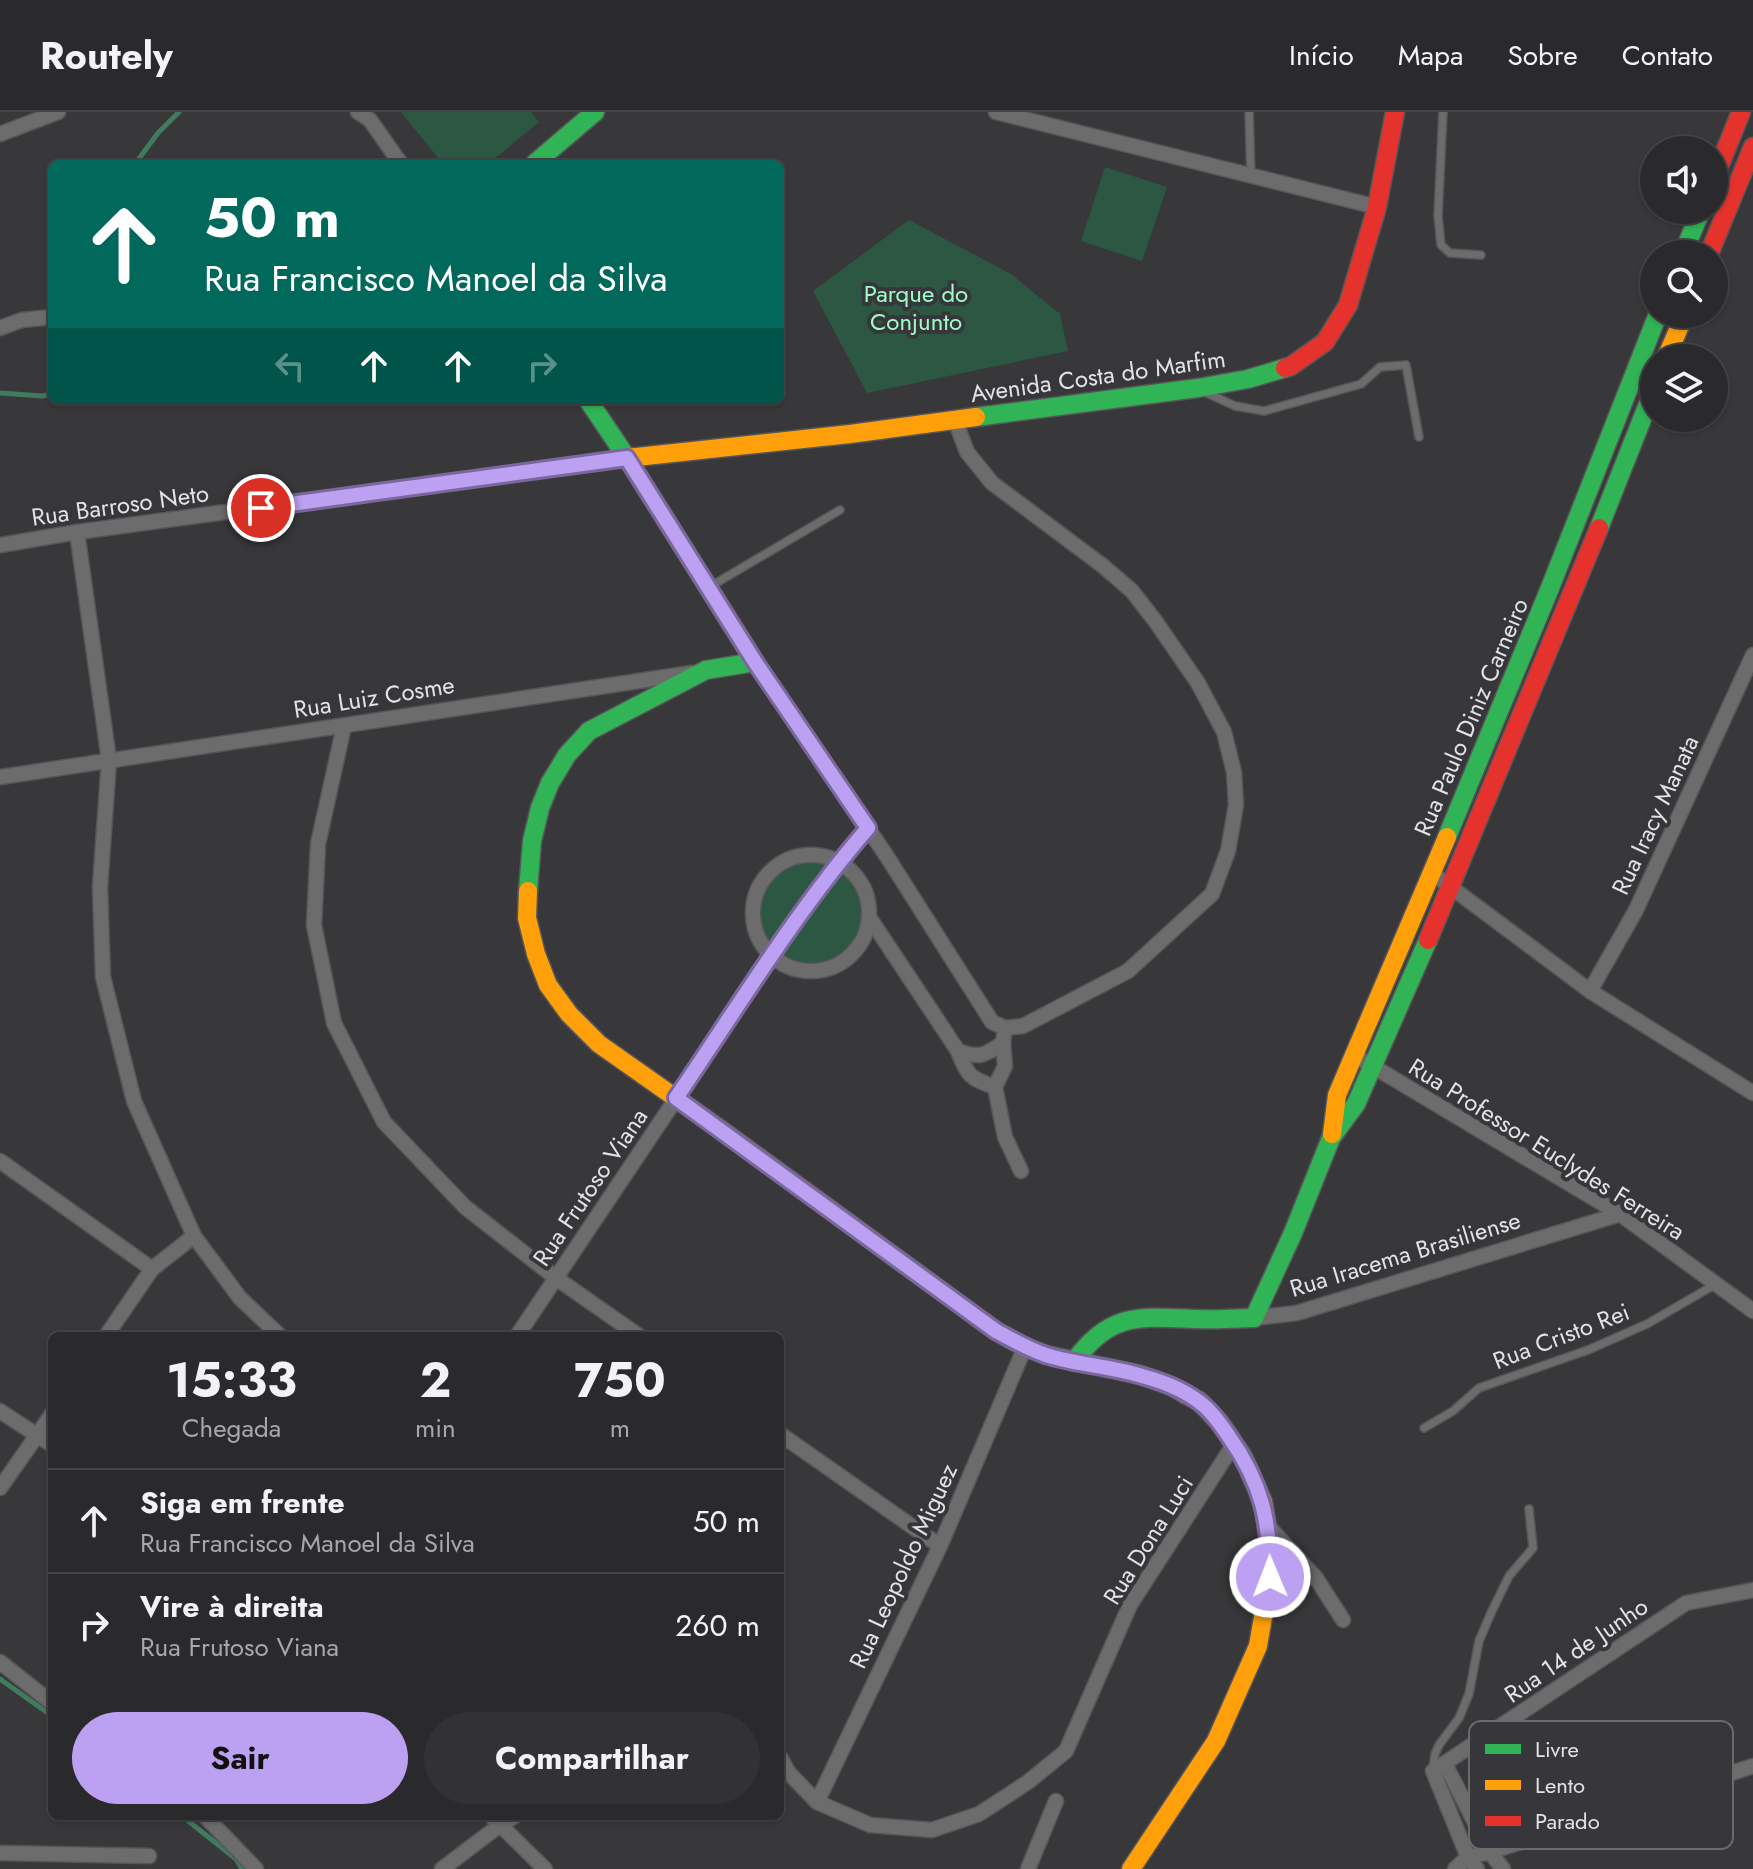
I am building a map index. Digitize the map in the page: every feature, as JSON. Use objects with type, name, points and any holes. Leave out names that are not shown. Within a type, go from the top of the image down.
[{"type":"street","points":[[0,134],[58,112]]},
{"type":"street","points":[[358,112],[370,120],[398,160]]},
{"type":"street","points":[[539,160],[595,112]]},
{"type":"street","points":[[996,112],[1377,207]]},
{"type":"street","name":"Avenida Costa do Marfim","points":[[627,458],[850,434],[1198,388],[1248,379],[1291,366],[1325,342],[1348,305],[1377,207],[1395,112]]},
{"type":"street","points":[[1728,144],[1741,112]]},
{"type":"street","points":[[1715,240],[1753,147]]},
{"type":"street","points":[[0,328],[22,320],[48,317]]},
{"type":"street","name":"Rua Paulo Diniz Carneiro","points":[[1254,1318],[1293,1233],[1331,1138],[1337,1095],[1550,588],[1652,328]]},
{"type":"street","points":[[591,404],[755,662],[868,828],[992,1022],[1004,1035],[1005,1066],[995,1087],[1005,1137],[1021,1171]]},
{"type":"street","points":[[955,420],[967,452],[992,483],[1103,566],[1132,591],[1156,622],[1198,683],[1224,732],[1234,772],[1236,805],[1228,851],[1212,894],[1128,971],[1004,1035],[985,1055],[970,1056],[958,1051]]},
{"type":"street","name":"Rua Paulo Diniz Carneiro","points":[[1331,1138],[1356,1104],[1451,888],[1640,424]]},
{"type":"street","name":"Rua Barroso Neto","points":[[0,545],[627,458]]},
{"type":"street","points":[[77,532],[109,760],[100,887],[103,977],[134,1101],[194,1236],[240,1298],[276,1332]]},
{"type":"street","points":[[1550,588],[1571,598]]},
{"type":"street","name":"Rua Iracy Manata","points":[[1590,991],[1636,910],[1753,655]]},
{"type":"street","name":"Rua Luiz Cosme","points":[[0,777],[755,662]]},
{"type":"street","points":[[706,670],[589,731],[567,755],[550,783],[540,808],[528,872],[527,918],[536,954],[548,985],[569,1014],[599,1044],[996,1331],[1046,1355],[1141,1375],[1171,1386],[1199,1401],[1220,1423],[1243,1457],[1263,1502],[1268,1526],[1270,1577],[1258,1646],[1216,1741],[1131,1869]]},
{"type":"street","points":[[344,726],[318,844],[314,925],[334,1023],[384,1122],[465,1207],[556,1278],[633,1332]]},
{"type":"street","name":"Rua Frutoso Viana","points":[[520,1332],[771,957],[840,861],[868,828]]},
{"type":"street","points":[[806,854],[819,855],[840,861],[850,868],[866,895],[869,917],[861,943],[842,963],[817,972],[790,969],[771,957],[755,931],[753,905],[763,881],[782,863],[806,854]]},
{"type":"street","points":[[1432,873],[1590,991],[1753,1093]]},
{"type":"street","points":[[869,917],[958,1051],[966,1073],[977,1082],[995,1087]]},
{"type":"street","name":"Rua Professor Euclydes Ferreira","points":[[1354,1055],[1620,1214],[1753,1311]]},
{"type":"street","points":[[0,1161],[152,1269]]},
{"type":"street","name":"Rua Iracema Brasiliense","points":[[1074,1362],[1082,1347],[1095,1336],[1133,1317],[1254,1318],[1297,1313],[1620,1214]]},
{"type":"street","points":[[109,1332],[152,1269],[194,1236]]},
{"type":"street","name":"Rua Leopoldo Miguez","points":[[817,1802],[940,1546],[1025,1347]]},
{"type":"street","points":[[0,1411],[48,1442]]},
{"type":"street","points":[[0,1488],[48,1420]]},
{"type":"street","points":[[784,1437],[940,1546]]},
{"type":"street","name":"Rua Dona Luci","points":[[817,1802],[870,1825],[932,1830],[979,1814],[1028,1782],[1066,1751],[1130,1605],[1234,1444]]},
{"type":"street","points":[[1268,1526],[1316,1578],[1343,1620]]},
{"type":"street","name":"Rua 14 de Junho","points":[[1508,1721],[1686,1603],[1753,1590]]},
{"type":"street","points":[[0,1662],[48,1700]]},
{"type":"street","name":"Rua 14 de Junho","points":[[1439,1767],[1469,1747]]},
{"type":"street","points":[[784,1764],[817,1802]]},
{"type":"street","points":[[1733,1773],[1753,1766]]},
{"type":"street","points":[[1439,1767],[1469,1817]]},
{"type":"street","points":[[1439,1767],[1472,1863]]},
{"type":"street","points":[[1028,1869],[1056,1801]]},
{"type":"street","points":[[209,1820],[256,1869]]},
{"type":"street","points":[[442,1869],[495,1821],[545,1869]]},
{"type":"street","points":[[1488,1849],[1503,1869]]},
{"type":"street","points":[[1455,1869],[1499,1849]]},
{"type":"street","points":[[0,1853],[149,1856]]},
{"type":"lane","points":[[1249,112],[1251,176]]},
{"type":"lane","points":[[1443,112],[1438,216],[1441,245],[1450,253],[1481,255]]},
{"type":"lane","points":[[1198,388],[1235,406],[1264,411],[1361,384],[1380,367],[1406,365],[1419,437]]},
{"type":"lane","points":[[709,588],[840,510]]},
{"type":"lane","name":"Rua Cristo Rei","points":[[1424,1428],[1453,1411],[1479,1388],[1588,1350],[1647,1324],[1716,1284]]},
{"type":"lane","points":[[1439,1767],[1435,1754],[1459,1718],[1469,1694],[1479,1641],[1491,1613],[1509,1576],[1533,1548],[1529,1509]]},
{"type":"lane","points":[[1439,1767],[1448,1735]]},
{"type":"green space","points":[[401,112],[531,112],[539,122],[493,160],[440,160]]},
{"type":"green space","points":[[1105,167],[1167,187],[1142,261],[1081,241]]},
{"type":"green space","name":"Parque do Conjunto","points":[[909,220],[1011,274],[1060,314],[1068,351],[867,393],[813,291]]},
{"type":"green space","points":[[811,855],[833,859],[852,872],[865,891],[869,913],[865,935],[852,954],[833,967],[811,971],[789,967],[770,954],[757,935],[753,913],[757,891],[770,872],[789,859]]},
{"type":"waterway","points":[[138,160],[179,112]]},
{"type":"waterway","points":[[0,393],[48,395]]},
{"type":"waterway","points":[[0,1679],[48,1713]]},
{"type":"waterway","points":[[187,1820],[236,1859],[242,1869]]},
{"type":"traffic: fast","points":[[539,160],[595,112]]},
{"type":"traffic: fast","points":[[1689,240],[1695,224]]},
{"type":"traffic: fast","points":[[1447,837],[1652,328]]},
{"type":"traffic: fast","points":[[976,417],[1198,388],[1248,379],[1285,368]]},
{"type":"traffic: fast","points":[[528,891],[532,841],[540,808],[550,783],[567,755],[589,731],[706,670],[755,662],[591,404]]},
{"type":"traffic: fast","points":[[1599,528],[1640,424]]},
{"type":"traffic: fast","points":[[1074,1362],[1101,1333],[1128,1321],[1143,1318],[1254,1318],[1293,1233],[1331,1138],[1356,1104],[1428,940]]},
{"type":"traffic: fast","points":[[892,1255],[996,1331],[1025,1347],[1046,1355],[1141,1375],[1185,1394]]},
{"type":"traffic: slow","points":[[1672,344],[1679,328]]},
{"type":"traffic: slow","points":[[627,458],[976,417]]},
{"type":"traffic: slow","points":[[1332,1134],[1337,1095],[1447,837]]},
{"type":"traffic: slow","points":[[528,891],[527,918],[536,954],[548,985],[569,1014],[599,1044],[892,1255]]},
{"type":"traffic: slow","points":[[1131,1869],[1216,1741],[1258,1646],[1270,1577],[1270,1547],[1263,1502],[1243,1457],[1220,1423],[1199,1401],[1185,1394]]},
{"type":"traffic: jam","points":[[1285,368],[1325,342],[1348,305],[1377,207],[1395,112]]},
{"type":"traffic: jam","points":[[1728,144],[1741,112]]},
{"type":"traffic: jam","points":[[1715,240],[1753,147]]},
{"type":"traffic: jam","points":[[1428,940],[1599,528]]},
{"type":"route","points":[[261,508],[627,458],[755,662],[868,828],[840,861],[771,957],[676,1098],[996,1331],[1046,1355],[1141,1375],[1199,1401],[1220,1423],[1243,1457],[1263,1502],[1270,1547],[1270,1577]]}]
